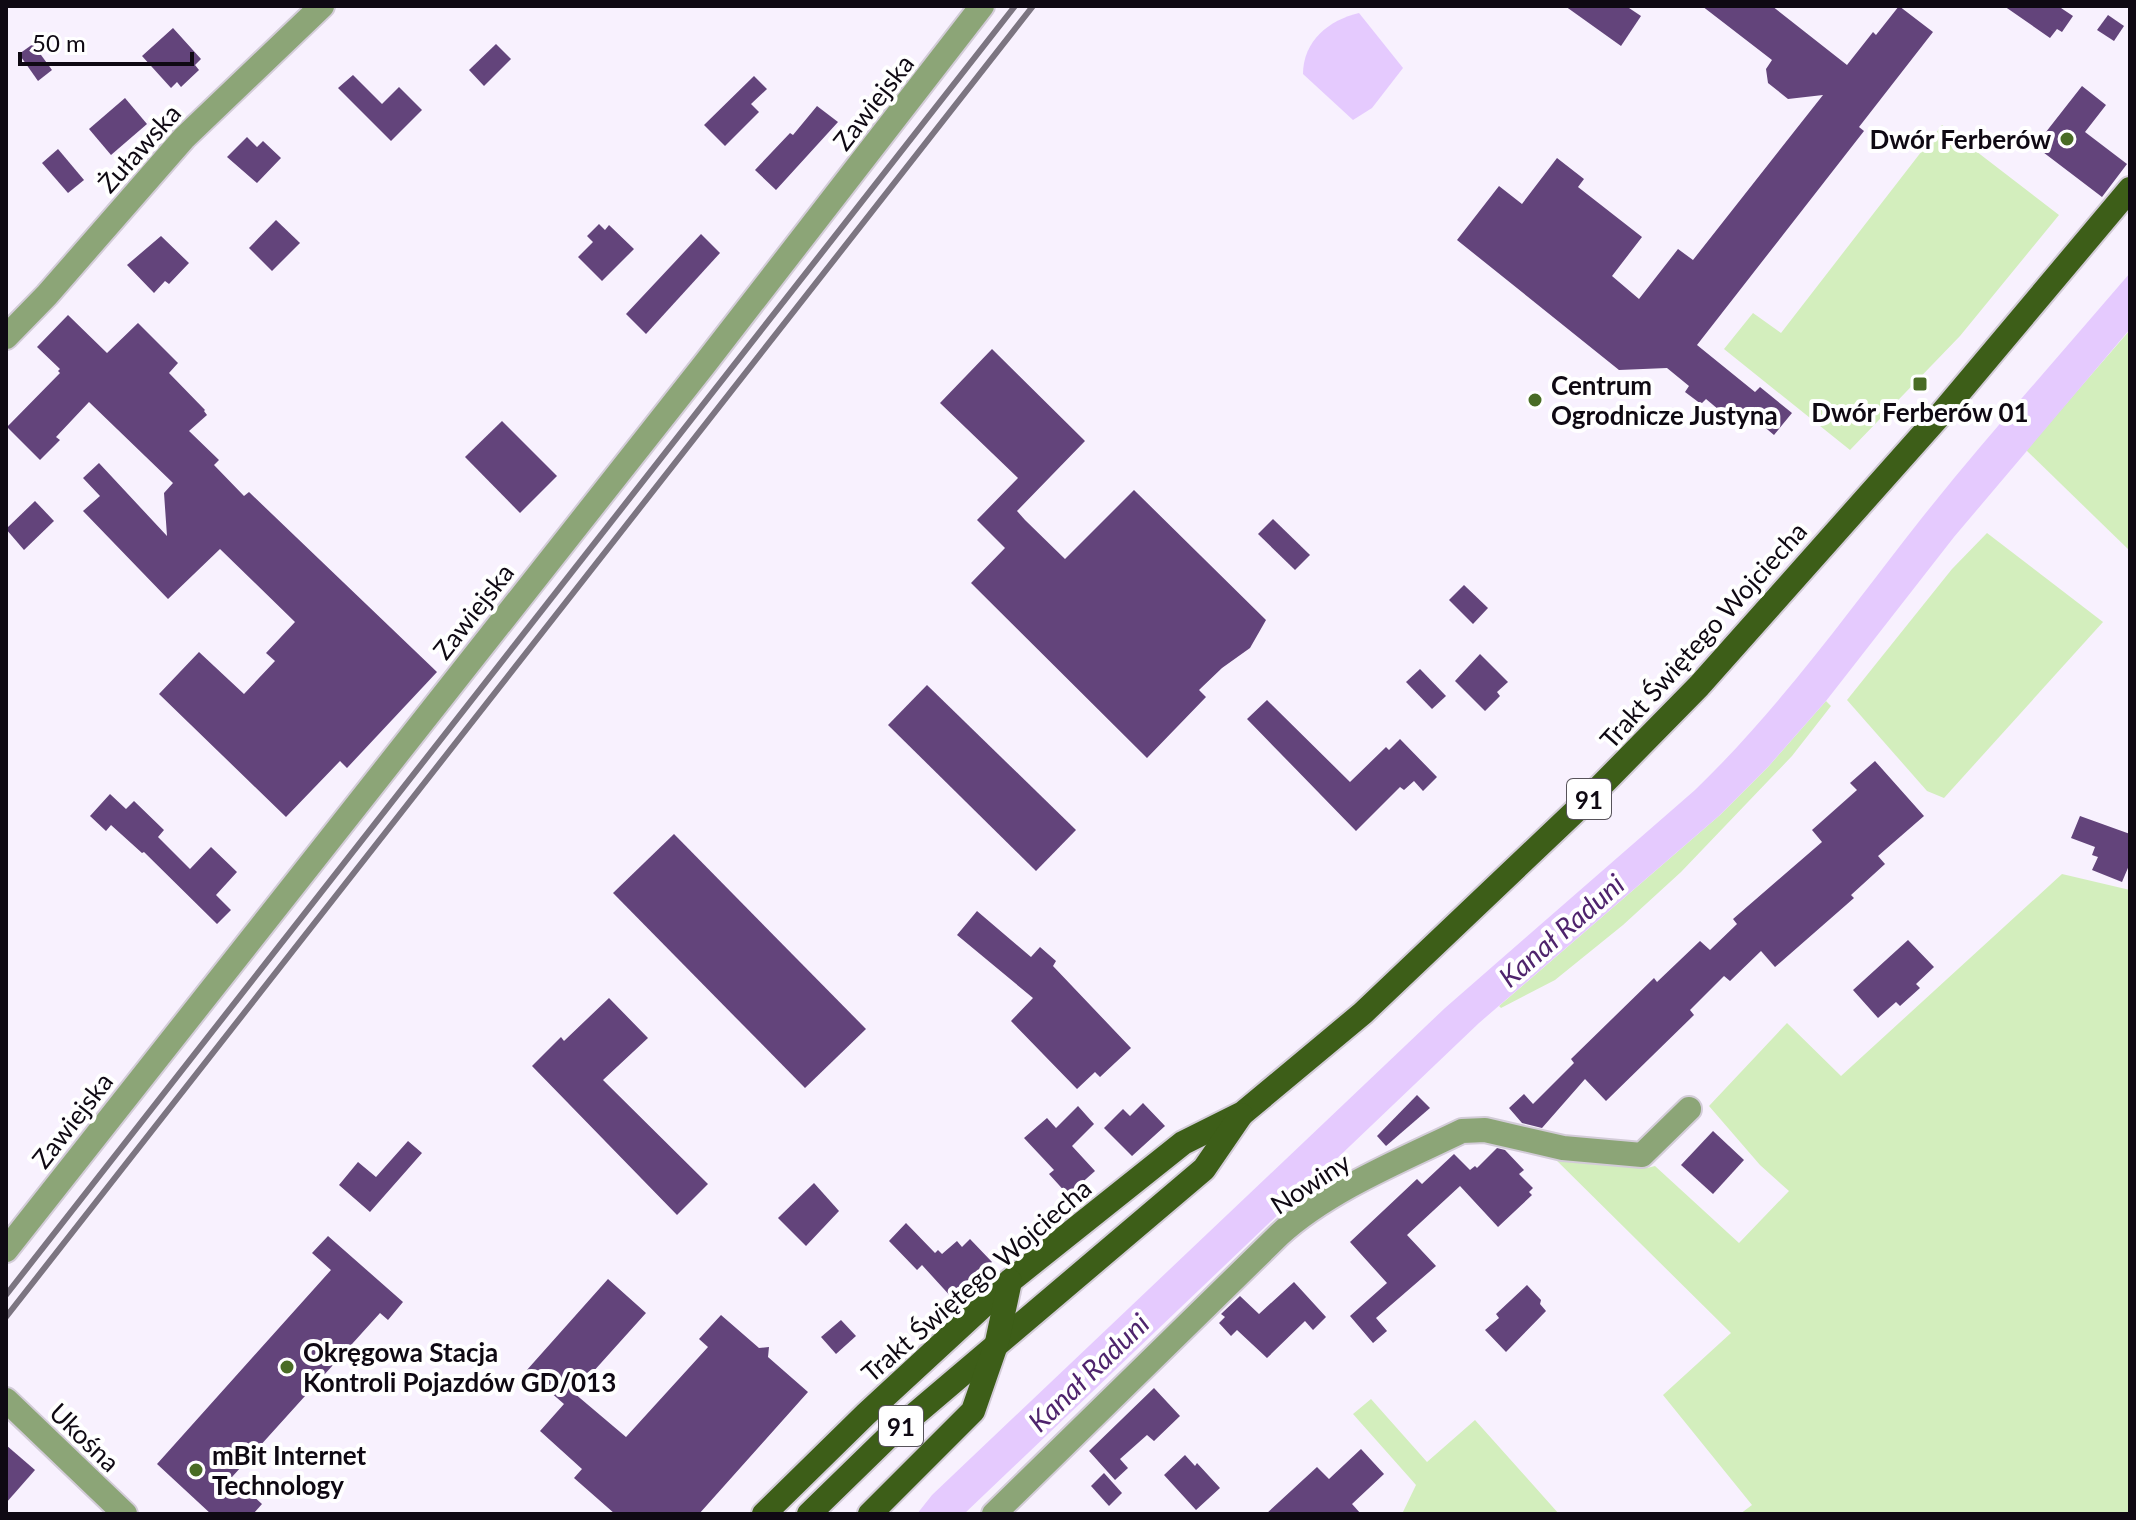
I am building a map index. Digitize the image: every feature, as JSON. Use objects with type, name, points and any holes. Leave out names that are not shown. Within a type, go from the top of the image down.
[{"type":"main road","name":"Trakt Świętego Wojciecha","points":[[764,1514],[866,1414],[1010,1281],[1183,1143],[1243,1113],[1373,1004],[1574,813],[1690,696],[1941,414],[2130,189]]},
{"type":"main road","name":"Trakt Świętego Wojciecha","points":[[809,1514],[887,1438],[1204,1169],[1243,1113]]},
{"type":"main road","points":[[870,1514],[973,1411],[997,1342],[1010,1281]]},
{"type":"street","name":"Żuławska","points":[[6,337],[47,295],[184,138],[322,6]]},
{"type":"street","name":"Zawiejska","points":[[6,1250],[704,365],[982,6]]},
{"type":"street","name":"Nowiny","points":[[994,1514],[1279,1235],[1328,1198],[1462,1131],[1485,1130],[1563,1148],[1642,1155],[1689,1109]]},
{"type":"street","name":"Ukośna","points":[[6,1400],[125,1514]]},
{"type":"green space","points":[[1942,125],[2059,215],[1960,336],[1850,450],[1724,349],[1753,313],[1781,333]]},
{"type":"green space","points":[[2130,330],[2130,551],[2026,450]]},
{"type":"green space","points":[[1987,533],[2103,622],[1944,798],[1927,791],[1847,700],[1952,569]]},
{"type":"green space","points":[[1826,701],[1831,706],[1792,756],[1681,872],[1623,925],[1555,980],[1501,1008],[1499,1006],[1720,815],[1768,767]]},
{"type":"green space","points":[[2062,874],[2130,890],[2130,1514],[1740,1514],[1752,1505],[1663,1395],[1731,1333],[1547,1151],[1647,1168],[1655,1166],[1739,1243],[1789,1191],[1760,1165],[1709,1106],[1787,1023],[1841,1076]]},
{"type":"green space","points":[[1371,1399],[1427,1462],[1475,1420],[1559,1514],[1402,1514],[1416,1485],[1353,1414]]},
{"type":"water","points":[[1359,13],[1403,68],[1372,108],[1353,120],[1303,74],[1308,52],[1320,34],[1338,21]]},
{"type":"water","name":"Kanał Raduni","points":[[2130,273],[2130,329],[1954,537],[1826,701],[1768,767],[1720,815],[1479,1023],[964,1514],[917,1514],[932,1495],[1445,1008],[1695,790],[1726,759],[1812,659],[1972,457]]},
{"type":"building","points":[[1565,6],[1626,6],[1641,16],[1621,46]]},
{"type":"building","points":[[1702,6],[1772,6],[1847,65],[1899,6],[1933,32],[1859,127],[1864,131],[1697,345],[1755,392],[1760,387],[1792,413],[1774,435],[1743,409],[1738,414],[1730,408],[1725,415],[1706,399],[1701,404],[1685,392],[1689,386],[1667,368],[1619,370],[1457,240],[1499,186],[1522,204],[1557,158],[1584,179],[1578,187],[1642,237],[1612,276],[1639,299],[1678,249],[1693,260],[1823,95],[1788,99],[1768,83],[1766,69],[1772,60]]},
{"type":"building","points":[[2004,6],[2058,6],[2073,16],[2062,32],[2057,29],[2050,38]]},
{"type":"building","points":[[2108,15],[2124,26],[2114,41],[2097,30]]},
{"type":"building","points":[[173,28],[201,59],[195,65],[199,70],[181,87],[177,82],[171,88],[142,56]]},
{"type":"building","points":[[33,44],[52,70],[38,81],[19,54]]},
{"type":"building","points":[[496,44],[511,59],[484,86],[469,70]]},
{"type":"building","points":[[353,75],[382,104],[399,87],[422,110],[391,141],[338,88]]},
{"type":"building","points":[[754,76],[767,89],[751,104],[759,112],[725,146],[704,125]]},
{"type":"building","name":"Dwór Ferberów","points":[[2082,86],[2106,105],[2085,132],[2127,164],[2102,197],[2035,146]]},
{"type":"building","points":[[125,98],[147,124],[111,155],[89,129]]},
{"type":"building","points":[[817,106],[838,122],[776,190],[755,170],[790,133],[793,135]]},
{"type":"building","points":[[247,137],[257,147],[263,141],[281,158],[257,183],[227,157]]},
{"type":"building","points":[[58,149],[84,180],[68,193],[42,163]]},
{"type":"building","points":[[276,220],[300,243],[272,271],[249,248]]},
{"type":"building","points":[[599,224],[605,230],[609,225],[634,249],[602,281],[578,257],[593,242],[587,236]]},
{"type":"building","points":[[701,234],[720,253],[646,334],[626,314]]},
{"type":"building","points":[[161,236],[189,263],[169,284],[165,281],[154,293],[127,265]]},
{"type":"building","points":[[68,315],[107,353],[138,323],[178,363],[169,373],[205,410],[207,415],[189,431],[219,460],[214,465],[244,496],[249,492],[437,672],[347,768],[340,761],[286,817],[159,694],[199,652],[244,694],[275,661],[266,653],[295,622],[220,549],[168,599],[83,511],[100,496],[83,478],[99,463],[167,536],[164,493],[173,483],[89,402],[56,437],[60,440],[40,460],[7,427],[60,373],[60,369],[37,347]]},
{"type":"building","points":[[992,349],[1085,441],[1017,511],[1025,520],[1065,559],[1134,490],[1266,620],[1250,648],[1199,690],[1206,697],[1147,758],[971,583],[1005,548],[977,520],[1018,478],[940,403]]},
{"type":"building","points":[[502,421],[557,476],[520,513],[465,457]]},
{"type":"building","points":[[35,501],[54,521],[24,550],[6,529]]},
{"type":"building","points":[[1273,519],[1310,555],[1295,570],[1258,534]]},
{"type":"building","points":[[1464,585],[1488,608],[1473,624],[1449,600]]},
{"type":"building","points":[[1480,654],[1508,682],[1497,692],[1500,696],[1485,711],[1455,681]]},
{"type":"building","points":[[1420,669],[1446,696],[1432,709],[1406,682]]},
{"type":"building","points":[[927,685],[1076,830],[1036,871],[888,725]]},
{"type":"building","points":[[1267,700],[1350,782],[1386,747],[1389,750],[1400,739],[1437,777],[1423,791],[1414,781],[1404,790],[1400,787],[1356,831],[1247,719]]},
{"type":"building","points":[[1875,761],[1924,816],[1878,856],[1885,864],[1851,895],[1854,898],[1775,967],[1761,951],[1730,981],[1724,976],[1690,1010],[1694,1015],[1606,1101],[1585,1079],[1542,1128],[1522,1123],[1509,1108],[1524,1094],[1533,1104],[1574,1063],[1571,1059],[1654,978],[1657,982],[1700,941],[1710,950],[1737,924],[1733,919],[1822,842],[1812,830],[1857,790],[1850,783]]},
{"type":"building","points":[[110,794],[126,809],[134,801],[164,830],[158,837],[190,869],[211,847],[237,872],[216,895],[231,910],[217,924],[144,852],[111,825],[106,831],[90,816]]},
{"type":"building","points":[[2080,816],[2130,834],[2130,863],[2122,882],[2092,870],[2098,857],[2092,855],[2095,847],[2071,838]]},
{"type":"building","points":[[674,834],[866,1029],[805,1088],[613,893]]},
{"type":"building","points":[[977,911],[1031,957],[1040,947],[1056,961],[1053,966],[1131,1048],[1100,1077],[1095,1072],[1077,1089],[1011,1021],[1033,998],[957,935]]},
{"type":"building","points":[[1908,940],[1934,967],[1916,984],[1920,988],[1900,1006],[1896,1002],[1878,1018],[1853,990]]},
{"type":"building","points":[[609,998],[648,1038],[603,1080],[708,1184],[677,1215],[532,1066],[561,1037],[564,1041]]},
{"type":"building","points":[[1417,1095],[1430,1108],[1386,1146],[1377,1136]]},
{"type":"building","points":[[1143,1103],[1165,1126],[1132,1156],[1104,1128],[1123,1109],[1130,1116]]},
{"type":"building","points":[[1078,1106],[1094,1124],[1072,1146],[1095,1171],[1068,1195],[1049,1174],[1054,1170],[1024,1138],[1047,1118],[1056,1128]]},
{"type":"building","points":[[1713,1131],[1744,1160],[1713,1194],[1681,1165]]},
{"type":"building","points":[[408,1141],[422,1153],[370,1212],[339,1185],[358,1162],[376,1177]]},
{"type":"building","points":[[1497,1148],[1505,1150],[1524,1170],[1519,1174],[1533,1188],[1529,1192],[1532,1195],[1498,1227],[1460,1186],[1407,1235],[1436,1266],[1376,1318],[1387,1331],[1373,1343],[1350,1316],[1387,1283],[1350,1242],[1417,1179],[1422,1184],[1454,1154],[1470,1170],[1475,1166],[1477,1168]]},
{"type":"building","points":[[814,1183],[839,1211],[806,1246],[778,1218]]},
{"type":"building","points":[[906,1223],[935,1253],[938,1250],[942,1254],[957,1241],[962,1247],[970,1239],[992,1262],[980,1274],[985,1280],[968,1295],[963,1289],[953,1299],[922,1265],[917,1270],[889,1241]]},
{"type":"building","name":"Okręgowa Stacja Kontroli Pojazdów GD/013","points":[[328,1236],[403,1302],[388,1320],[380,1313],[232,1477],[262,1504],[253,1514],[211,1514],[157,1464],[331,1270],[312,1253]]},
{"type":"building","points":[[608,1279],[646,1313],[574,1393],[626,1437],[708,1347],[699,1339],[721,1315],[759,1348],[769,1347],[768,1357],[808,1392],[699,1514],[615,1514],[574,1478],[582,1469],[540,1431],[564,1404],[526,1371]]},
{"type":"building","points":[[1294,1282],[1326,1317],[1313,1330],[1305,1321],[1267,1358],[1237,1330],[1231,1336],[1219,1323],[1225,1317],[1221,1314],[1240,1296],[1259,1314]]},
{"type":"building","points":[[1527,1285],[1541,1300],[1540,1304],[1546,1311],[1506,1352],[1485,1330],[1499,1318],[1496,1314]]},
{"type":"building","points":[[841,1320],[856,1336],[836,1354],[821,1337]]},
{"type":"building","points":[[1154,1388],[1180,1416],[1154,1441],[1147,1435],[1120,1459],[1128,1468],[1115,1480],[1089,1451]]},
{"type":"building","points":[[6,1445],[35,1470],[6,1503]]},
{"type":"building","points":[[1361,1449],[1384,1474],[1352,1504],[1361,1514],[1266,1514],[1317,1467],[1329,1479]]},
{"type":"building","points":[[1185,1455],[1195,1466],[1197,1463],[1220,1488],[1196,1510],[1164,1475]]},
{"type":"building","points":[[1104,1473],[1122,1493],[1109,1506],[1091,1486]]},
{"type":"railway","points":[[6,1295],[1015,6]]},
{"type":"railway","points":[[6,1317],[1033,6]]},
{"type":"place","name":"Dwór Ferberów","points":[[2067,139]]},
{"type":"place","name":"Dwór Ferberów 01","points":[[1920,384]]},
{"type":"place","name":"Centrum Ogrodnicze Justyna","points":[[1535,400]]},
{"type":"place","name":"Okręgowa Stacja Kontroli Pojazdów GD/013","points":[[287,1367]]},
{"type":"place","name":"mBit Internet Technology","points":[[196,1470]]}]
